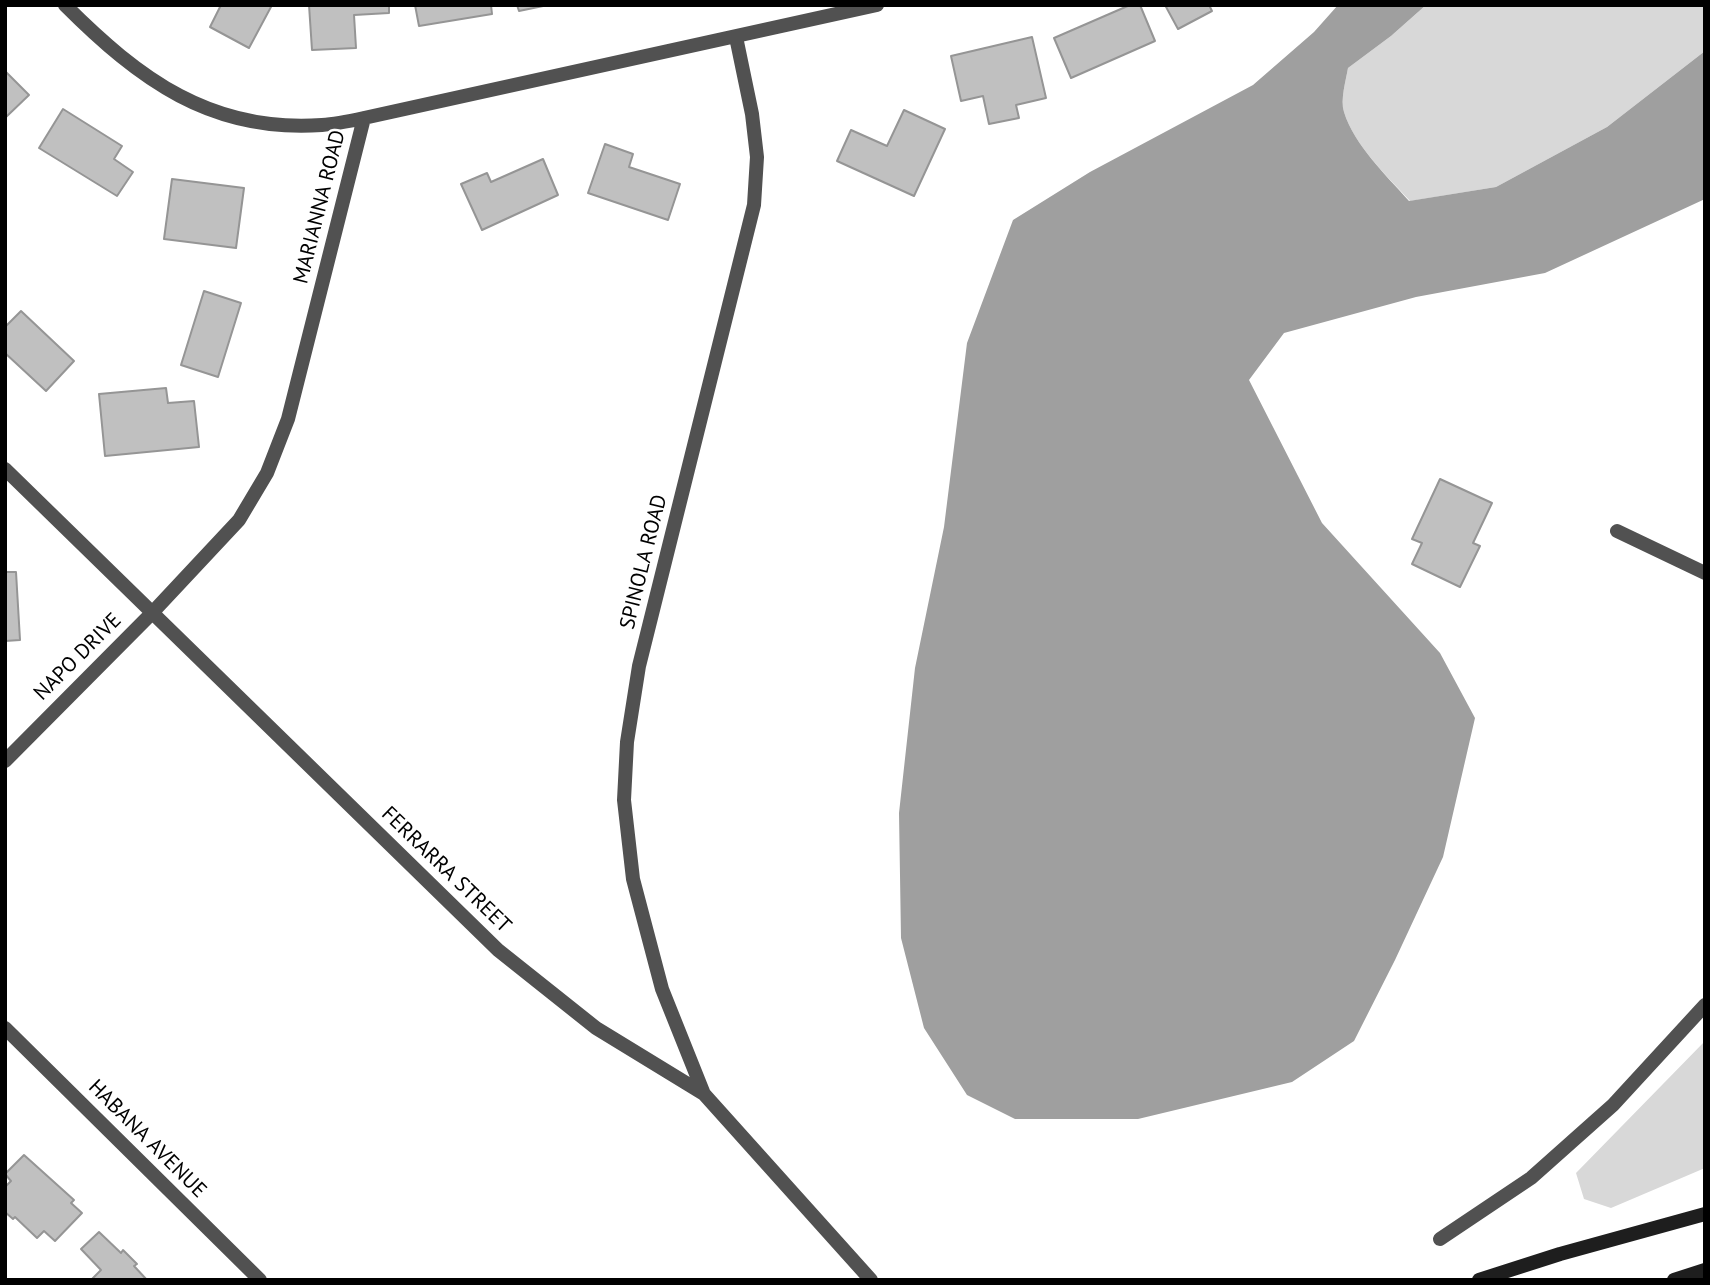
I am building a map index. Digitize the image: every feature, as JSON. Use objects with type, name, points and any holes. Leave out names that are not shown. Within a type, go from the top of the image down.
[{"type":"street","points":[[65,5],[108,48],[140,73],[174,94],[211,110],[280,125],[323,125],[364,118]]},
{"type":"street","name":"MARIANNA ROAD","points":[[152,613],[239,520],[267,473],[288,419],[364,118],[877,5]]},
{"type":"street","name":"SPINOLA ROAD","points":[[704,1094],[662,989],[633,878],[624,800],[627,742],[639,666],[754,205],[757,157],[752,114],[736,37]]},
{"type":"street","name":"FERRARRA STREET","points":[[5,469],[498,950],[596,1028],[704,1094],[871,1280]]},
{"type":"street","points":[[1617,531],[1705,573]]},
{"type":"street","name":"NAPO DRIVE","points":[[5,761],[152,613]]},
{"type":"street","points":[[1440,1239],[1531,1178],[1614,1105],[1705,1005]]},
{"type":"street","name":"HABANA AVENUE","points":[[5,1028],[260,1280]]},
{"type":"street","points":[[1479,1280],[1560,1254],[1705,1214]]},
{"type":"street","points":[[1674,1280],[1705,1270]]},
{"type":"shaded area","points":[[1338,5],[1426,5],[1391,36],[1348,68],[1343,96],[1344,112],[1355,136],[1372,160],[1409,201],[1496,187],[1607,127],[1705,51],[1705,199],[1545,273],[1416,297],[1284,333],[1249,380],[1322,523],[1440,653],[1475,718],[1443,857],[1354,1041],[1292,1082],[1138,1119],[1015,1119],[967,1095],[924,1028],[901,938],[899,813],[915,668],[944,527],[967,343],[1013,220],[1090,172],[1253,85],[1314,32]]},
{"type":"shaded area","points":[[1426,5],[1705,5],[1705,51],[1607,127],[1496,187],[1410,201],[1372,160],[1355,136],[1344,112],[1343,96],[1348,68],[1391,36]]},
{"type":"shaded area","points":[[1705,1041],[1705,1168],[1611,1208],[1584,1199],[1576,1173]]},
{"type":"building","points":[[221,5],[272,5],[249,48],[210,27]]},
{"type":"building","points":[[309,5],[389,5],[389,13],[354,15],[356,48],[312,50]]},
{"type":"building","points":[[415,5],[491,5],[492,14],[419,26]]},
{"type":"building","points":[[517,5],[548,5],[519,11]]},
{"type":"building","points":[[1130,5],[1140,5],[1155,41],[1071,78],[1054,38]]},
{"type":"building","points":[[1165,5],[1209,5],[1212,11],[1178,29]]},
{"type":"building","points":[[1032,37],[1046,98],[1016,105],[1019,118],[989,124],[983,96],[961,101],[951,56]]},
{"type":"building","points":[[5,71],[29,95],[5,118]]},
{"type":"building","points":[[63,109],[122,146],[114,159],[133,172],[117,196],[39,148]]},
{"type":"building","points":[[904,110],[945,129],[914,196],[837,161],[851,130],[887,146]]},
{"type":"building","points":[[605,144],[633,154],[629,167],[680,184],[668,220],[588,193]]},
{"type":"building","points":[[543,159],[558,195],[482,230],[461,184],[487,173],[491,182]]},
{"type":"building","points":[[172,179],[244,188],[236,248],[164,239]]},
{"type":"building","points":[[204,291],[241,303],[218,377],[181,365]]},
{"type":"building","points":[[21,311],[74,361],[46,391],[5,353],[5,327]]},
{"type":"building","points":[[166,388],[168,403],[194,401],[199,447],[105,456],[99,394]]},
{"type":"building","points":[[1440,479],[1492,503],[1473,543],[1480,546],[1460,587],[1412,564],[1422,543],[1412,539]]},
{"type":"building","points":[[5,572],[16,572],[20,640],[5,641]]},
{"type":"building","points":[[24,1155],[74,1200],[71,1203],[82,1213],[55,1241],[44,1231],[37,1238],[15,1217],[13,1219],[5,1212],[5,1187],[11,1181],[5,1174]]},
{"type":"building","points":[[99,1232],[137,1264],[134,1266],[147,1280],[91,1280],[101,1270],[81,1249]]}]
